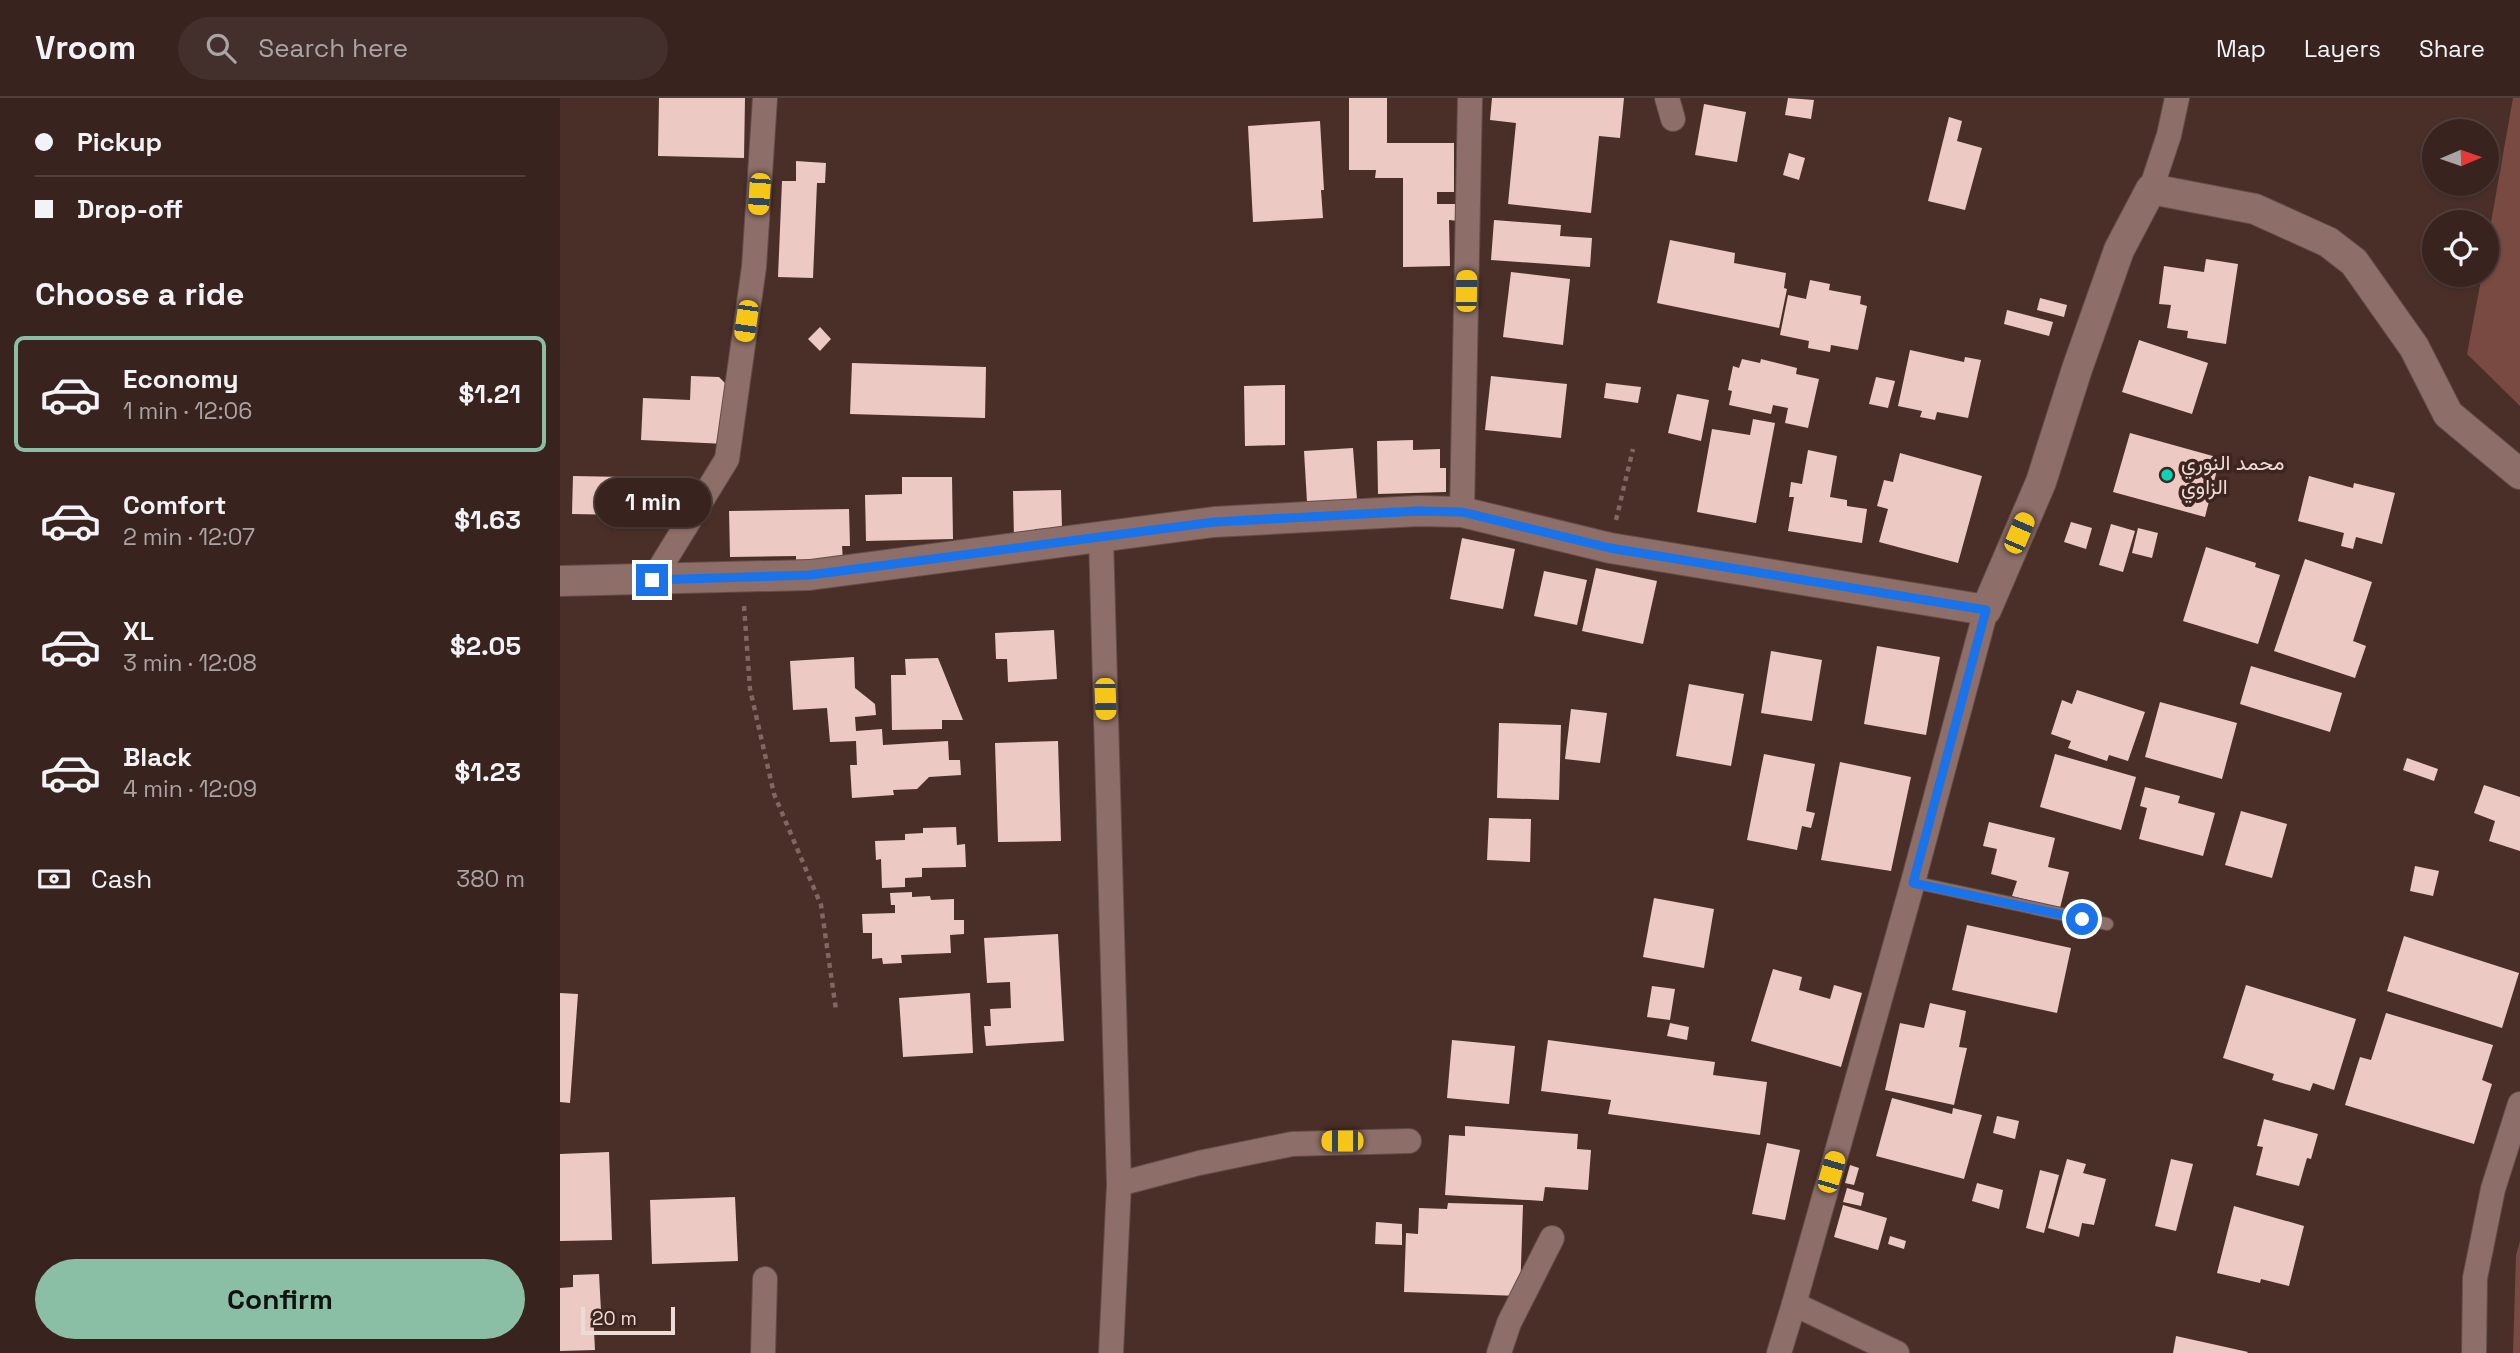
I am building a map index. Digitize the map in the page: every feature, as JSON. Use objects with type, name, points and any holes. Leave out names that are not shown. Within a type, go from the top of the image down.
[{"type":"street","points":[[652,580],[727,459],[754,267],[765,98]]},
{"type":"street","points":[[1462,512],[1470,98]]},
{"type":"street","points":[[1779,1353],[1913,883],[1986,610],[2041,482],[2119,250],[2151,189],[2169,135],[2177,98]]},
{"type":"street","points":[[2151,189],[2255,209],[2328,242],[2354,262],[2414,347],[2448,414],[2520,474]]},
{"type":"street","points":[[560,581],[810,575],[1214,522],[1418,511],[1462,512],[1610,548],[1986,610]]},
{"type":"street","points":[[1101,537],[1119,1184],[1111,1353]]},
{"type":"street","points":[[2474,1353],[2475,1278],[2493,1189],[2520,1104]]},
{"type":"street","points":[[1119,1184],[1199,1163],[1292,1144],[1409,1141]]},
{"type":"street","points":[[1499,1353],[1509,1324],[1552,1238]]},
{"type":"street","points":[[763,1353],[765,1279]]},
{"type":"street","points":[[1794,1304],[1897,1353]]},
{"type":"lane","points":[[1913,883],[2107,924]]},
{"type":"path","points":[[1610,548],[1633,449]]},
{"type":"path","points":[[742,577],[750,689],[774,794],[821,905],[836,1010]]},
{"type":"shaded area","points":[[2513,98],[2520,98],[2520,406],[2467,354],[2480,287],[2499,287],[2499,210],[2493,210],[2496,196],[2499,196],[2499,177]]},
{"type":"shaded area","points":[[2520,1241],[2520,1353],[2513,1353],[2516,1255]]},
{"type":"building","points":[[659,98],[745,98],[744,158],[658,156]]},
{"type":"building","points":[[1349,98],[1387,98],[1387,143],[1454,143],[1454,192],[1437,192],[1437,204],[1459,204],[1459,221],[1449,220],[1450,266],[1403,267],[1403,178],[1375,178],[1376,170],[1349,170]]},
{"type":"building","points":[[1492,98],[1624,98],[1620,138],[1599,136],[1591,213],[1508,204],[1516,123],[1490,120]]},
{"type":"building","points":[[1788,98],[1814,100],[1811,119],[1785,115]]},
{"type":"building","points":[[1704,104],[1746,112],[1737,162],[1695,155]]},
{"type":"building","points":[[1949,117],[1962,121],[1957,141],[1982,148],[1965,210],[1928,201]]},
{"type":"building","points":[[1320,121],[1323,218],[1253,222],[1248,126]]},
{"type":"building","points":[[1789,153],[1805,158],[1799,180],[1783,175]]},
{"type":"building","points":[[796,161],[826,163],[825,183],[817,183],[813,278],[778,277],[782,181],[796,181]]},
{"type":"building","points":[[1494,220],[1561,225],[1560,236],[1592,238],[1590,267],[1491,260]]},
{"type":"building","points":[[1670,240],[1735,253],[1734,263],[1786,273],[1784,288],[1787,289],[1779,328],[1657,303]]},
{"type":"building","points":[[2206,259],[2238,264],[2226,344],[2187,338],[2188,331],[2167,328],[2171,305],[2159,304],[2164,266],[2204,272]]},
{"type":"building","points":[[1511,272],[1570,279],[1563,345],[1503,337]]},
{"type":"building","points":[[1810,280],[1830,284],[1829,290],[1861,296],[1860,304],[1867,306],[1858,350],[1831,345],[1830,352],[1808,348],[1809,341],[1780,335],[1788,295],[1806,299]]},
{"type":"building","points":[[2040,298],[2067,305],[2064,317],[2037,310]]},
{"type":"building","points":[[2007,310],[2053,322],[2049,336],[2004,324]]},
{"type":"building","points":[[820,327],[831,339],[820,351],[808,339]]},
{"type":"building","points":[[2139,340],[2208,363],[2192,414],[2122,392]]},
{"type":"building","points":[[1910,350],[1964,362],[1965,357],[1981,360],[1968,418],[1937,412],[1935,420],[1920,417],[1922,411],[1898,406]]},
{"type":"building","points":[[1742,359],[1760,363],[1761,359],[1797,368],[1796,374],[1819,379],[1808,428],[1785,423],[1788,408],[1773,405],[1771,414],[1729,405],[1732,391],[1728,390],[1733,366],[1739,368]]},
{"type":"building","points":[[852,363],[986,367],[985,418],[850,414]]},
{"type":"building","points":[[691,376],[719,377],[729,387],[726,444],[641,440],[643,398],[690,400]]},
{"type":"building","points":[[1491,376],[1567,384],[1561,438],[1485,430]]},
{"type":"building","points":[[1876,377],[1895,381],[1888,408],[1869,404]]},
{"type":"building","points":[[1606,383],[1641,387],[1638,403],[1604,398]]},
{"type":"building","points":[[1285,385],[1285,445],[1245,446],[1244,386]]},
{"type":"building","points":[[1677,394],[1709,400],[1701,441],[1668,433]]},
{"type":"building","points":[[1753,419],[1775,423],[1756,523],[1697,512],[1712,429],[1750,435]]},
{"type":"building","name":"محمد النوري الزاوي","points":[[2130,433],[2220,458],[2205,517],[2113,492]]},
{"type":"building","points":[[1413,440],[1413,450],[1440,449],[1440,468],[1446,468],[1446,492],[1378,494],[1377,441]]},
{"type":"building","points":[[1353,448],[1357,499],[1307,502],[1304,451]]},
{"type":"building","points":[[1808,450],[1837,456],[1830,497],[1847,500],[1847,506],[1867,509],[1862,543],[1788,531],[1794,497],[1789,497],[1791,482],[1802,484]]},
{"type":"building","points":[[1900,453],[1982,476],[1958,563],[1879,542],[1888,509],[1877,506],[1884,480],[1893,482]]},
{"type":"building","points":[[573,476],[625,477],[625,515],[572,514]]},
{"type":"building","points":[[2309,476],[2353,488],[2354,483],[2395,493],[2382,544],[2356,537],[2353,549],[2341,546],[2344,533],[2298,521]]},
{"type":"building","points":[[902,477],[952,477],[953,539],[866,541],[865,495],[902,494]]},
{"type":"building","points":[[1061,490],[1062,528],[1035,529],[1035,538],[1014,539],[1013,491]]},
{"type":"building","points":[[849,509],[850,546],[842,546],[843,561],[796,570],[796,556],[730,557],[729,511]]},
{"type":"building","points":[[2071,522],[2092,528],[2086,549],[2064,542]]},
{"type":"building","points":[[2111,524],[2135,531],[2123,572],[2099,565]]},
{"type":"building","points":[[2138,528],[2158,533],[2152,558],[2132,553]]},
{"type":"building","points":[[1462,538],[1515,549],[1503,609],[1450,599]]},
{"type":"building","points":[[2206,547],[2256,563],[2255,567],[2280,575],[2258,644],[2183,621]]},
{"type":"building","points":[[2305,559],[2372,582],[2353,641],[2366,646],[2355,678],[2274,651]]},
{"type":"building","points":[[1596,568],[1657,581],[1643,644],[1582,631]]},
{"type":"building","points":[[1544,571],[1587,580],[1577,625],[1534,616]]},
{"type":"building","points":[[1054,630],[1057,679],[1008,682],[1007,659],[996,659],[995,633]]},
{"type":"building","points":[[1877,646],[1940,657],[1926,735],[1864,724]]},
{"type":"building","points":[[1771,651],[1822,660],[1812,721],[1761,713]]},
{"type":"building","points":[[854,657],[855,688],[875,704],[876,715],[855,717],[856,731],[882,729],[883,745],[948,741],[949,760],[960,760],[961,775],[929,777],[917,789],[893,790],[894,795],[852,798],[850,765],[857,765],[856,741],[830,742],[827,708],[793,710],[790,661]]},
{"type":"building","points":[[938,658],[963,720],[942,720],[942,729],[892,730],[891,675],[906,675],[905,659]]},
{"type":"building","points":[[2251,666],[2342,693],[2330,732],[2240,704]]},
{"type":"building","points":[[1689,684],[1744,694],[1731,766],[1676,756]]},
{"type":"building","points":[[2077,690],[2145,712],[2128,761],[2109,755],[2107,761],[2068,748],[2071,741],[2051,734],[2062,700],[2072,704]]},
{"type":"building","points":[[2160,702],[2237,723],[2222,779],[2145,757]]},
{"type":"building","points":[[1571,709],[1607,713],[1600,763],[1565,759]]},
{"type":"building","points":[[1499,723],[1561,725],[1559,800],[1497,798]]},
{"type":"building","points":[[1058,741],[1061,841],[998,842],[995,743]]},
{"type":"building","points":[[1764,754],[1815,764],[1806,811],[1815,813],[1811,828],[1802,826],[1797,850],[1747,840]]},
{"type":"building","points":[[2055,754],[2136,777],[2121,830],[2040,807]]},
{"type":"building","points":[[2407,758],[2438,769],[2434,781],[2403,770]]},
{"type":"building","points":[[1840,762],[1911,777],[1891,871],[1821,860]]},
{"type":"building","points":[[2484,785],[2520,797],[2520,851],[2489,841],[2495,821],[2474,813]]},
{"type":"building","points":[[2145,787],[2180,796],[2178,803],[2215,813],[2203,856],[2139,839],[2147,808],[2140,806]]},
{"type":"building","points":[[2241,811],[2287,824],[2272,878],[2225,865]]},
{"type":"building","points":[[1489,818],[1531,819],[1530,862],[1487,860]]},
{"type":"building","points":[[1989,822],[2055,838],[2048,867],[2069,872],[2060,908],[2012,896],[2017,881],[1991,874],[1997,849],[1983,846]]},
{"type":"building","points":[[956,827],[957,845],[965,844],[966,867],[922,868],[922,877],[905,878],[905,887],[882,888],[881,859],[876,860],[875,841],[905,840],[905,834],[923,833],[923,828]]},
{"type":"building","points":[[2415,866],[2439,871],[2433,896],[2410,891]]},
{"type":"building","points":[[912,892],[912,897],[954,899],[954,920],[964,920],[964,934],[950,935],[951,953],[901,955],[902,963],[883,964],[882,958],[872,959],[872,933],[863,933],[862,914],[895,913],[890,893]]},
{"type":"building","points":[[1654,898],[1714,909],[1704,968],[1643,957]]},
{"type":"building","points":[[1967,925],[2071,948],[2057,1013],[1952,990]]},
{"type":"building","points":[[1058,934],[1064,1041],[986,1046],[984,1026],[991,1026],[990,1009],[1011,1008],[1010,982],[987,983],[984,938]]},
{"type":"building","points":[[2404,936],[2519,973],[2502,1028],[2387,991]]},
{"type":"building","points":[[1773,969],[1802,977],[1799,990],[1830,999],[1834,985],[1862,993],[1841,1067],[1751,1041]]},
{"type":"building","points":[[2246,985],[2356,1019],[2334,1090],[2313,1083],[2310,1091],[2272,1080],[2274,1074],[2223,1058]]},
{"type":"building","points":[[1652,986],[1675,989],[1670,1020],[1647,1017]]},
{"type":"building","points":[[560,993],[578,994],[570,1103],[560,1102]]},
{"type":"building","points":[[970,993],[973,1053],[903,1057],[899,998]]},
{"type":"building","points":[[1930,1003],[1966,1011],[1959,1047],[1967,1048],[1954,1105],[1885,1090],[1900,1023],[1924,1028]]},
{"type":"building","points":[[2386,1013],[2493,1045],[2482,1080],[2492,1084],[2474,1144],[2345,1105],[2360,1057],[2371,1060]]},
{"type":"building","points":[[1670,1023],[1689,1027],[1687,1040],[1667,1036]]},
{"type":"building","points":[[1452,1040],[1515,1046],[1509,1104],[1447,1098]]},
{"type":"building","points":[[1548,1040],[1715,1062],[1713,1075],[1767,1082],[1760,1135],[1608,1114],[1611,1100],[1541,1091]]},
{"type":"building","points":[[1892,1098],[1952,1114],[1953,1108],[1982,1115],[1964,1179],[1876,1156]]},
{"type":"building","points":[[1997,1116],[2019,1121],[2015,1139],[1993,1133]]},
{"type":"building","points":[[2264,1119],[2318,1134],[2299,1186],[2256,1175],[2263,1147],[2257,1146]]},
{"type":"building","points":[[1465,1126],[1578,1134],[1577,1149],[1591,1150],[1588,1190],[1545,1187],[1543,1201],[1445,1195],[1449,1135],[1465,1136]]},
{"type":"building","points":[[1767,1143],[1800,1150],[1785,1220],[1752,1214]]},
{"type":"building","points":[[609,1152],[612,1240],[560,1241],[560,1154]]},
{"type":"building","points":[[2067,1159],[2086,1164],[2083,1173],[2106,1179],[2094,1225],[2082,1223],[2079,1237],[2048,1228]]},
{"type":"building","points":[[2171,1159],[2193,1164],[2176,1231],[2155,1226]]},
{"type":"building","points":[[1850,1165],[1859,1168],[1854,1185],[1845,1183]]},
{"type":"building","points":[[2040,1170],[2059,1175],[2044,1233],[2026,1228]]},
{"type":"building","points":[[1977,1183],[2003,1190],[1999,1209],[1972,1201]]},
{"type":"building","points":[[1847,1188],[1864,1193],[1861,1206],[1843,1202]]},
{"type":"building","points":[[735,1197],[738,1261],[652,1264],[650,1200]]},
{"type":"building","points":[[1448,1203],[1523,1205],[1520,1296],[1404,1292],[1406,1233],[1418,1234],[1419,1208],[1447,1209]]},
{"type":"building","points":[[1843,1205],[1887,1218],[1878,1250],[1834,1237]]},
{"type":"building","points":[[2234,1206],[2304,1226],[2289,1286],[2261,1279],[2260,1283],[2217,1273]]},
{"type":"building","points":[[1376,1222],[1402,1224],[1402,1245],[1375,1244]]},
{"type":"building","points":[[1890,1236],[1906,1241],[1904,1249],[1888,1244]]},
{"type":"building","points":[[599,1274],[601,1311],[593,1311],[595,1350],[560,1351],[560,1288],[573,1287],[573,1275]]},
{"type":"building","points":[[2176,1336],[2248,1352],[2173,1353]]},
{"type":"place","name":"محمد النوري الزاوي","points":[[2167,475]]},
{"type":"route","points":[[652,580],[810,575],[1214,522],[1418,511],[1462,512],[1610,548],[1986,610],[1913,883],[2082,919]]}]
